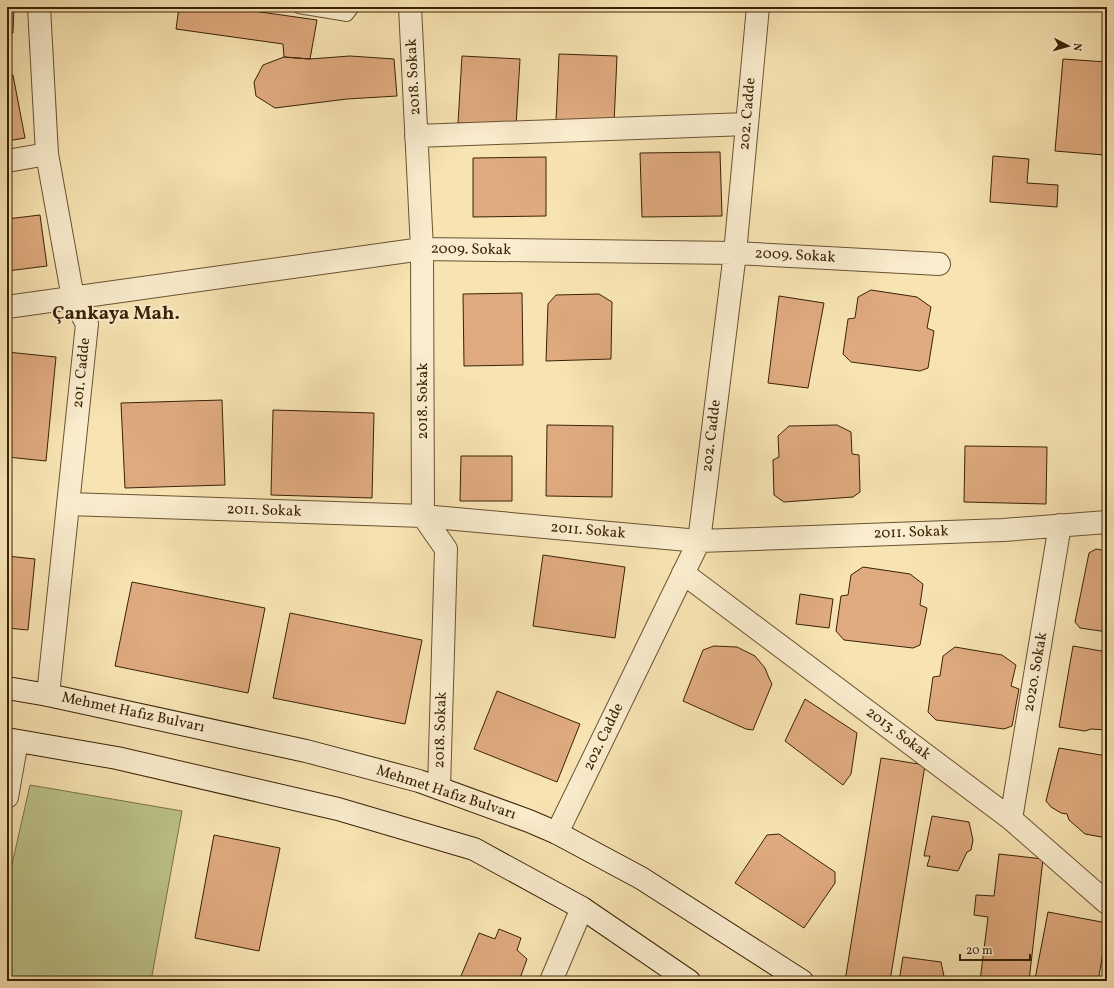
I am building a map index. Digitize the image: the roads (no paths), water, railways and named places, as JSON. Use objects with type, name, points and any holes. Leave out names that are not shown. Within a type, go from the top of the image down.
[{"type":"street","name":"201. Cadde","points":[[39,7],[47,154],[73,298],[87,324],[48,695]]},
{"type":"street","name":"2018. Sokak","points":[[410,7],[422,249],[423,516],[446,549],[439,788]]},
{"type":"street","name":"202. Cadde","points":[[557,833],[699,541],[735,253],[758,7]]},
{"type":"street","points":[[416,136],[747,124]]},
{"type":"street","points":[[7,161],[47,154]]},
{"type":"street","name":"2009. Sokak","points":[[7,307],[422,249],[735,253],[939,264]]},
{"type":"street","name":"2011. Sokak","points":[[68,504],[423,516],[699,541],[1004,530],[1107,522]]},
{"type":"street","name":"2020. Sokak","points":[[1011,819],[1060,525]]},
{"type":"street","name":"2013. Sokak","points":[[683,572],[1011,819],[1107,903]]},
{"type":"street","name":"Mehmet Hafız Bulvarı","points":[[7,688],[48,695],[306,751],[419,781],[529,821],[557,833],[641,878],[802,981]]},
{"type":"street","points":[[7,797],[12,740],[117,758],[338,809],[474,849],[582,908],[689,981]]},
{"type":"street","points":[[551,981],[582,908]]},
{"type":"lane","points":[[299,7],[347,15],[354,7]]},
{"type":"district","name":"Çankaya Mah.","points":[[116,314]]}]
